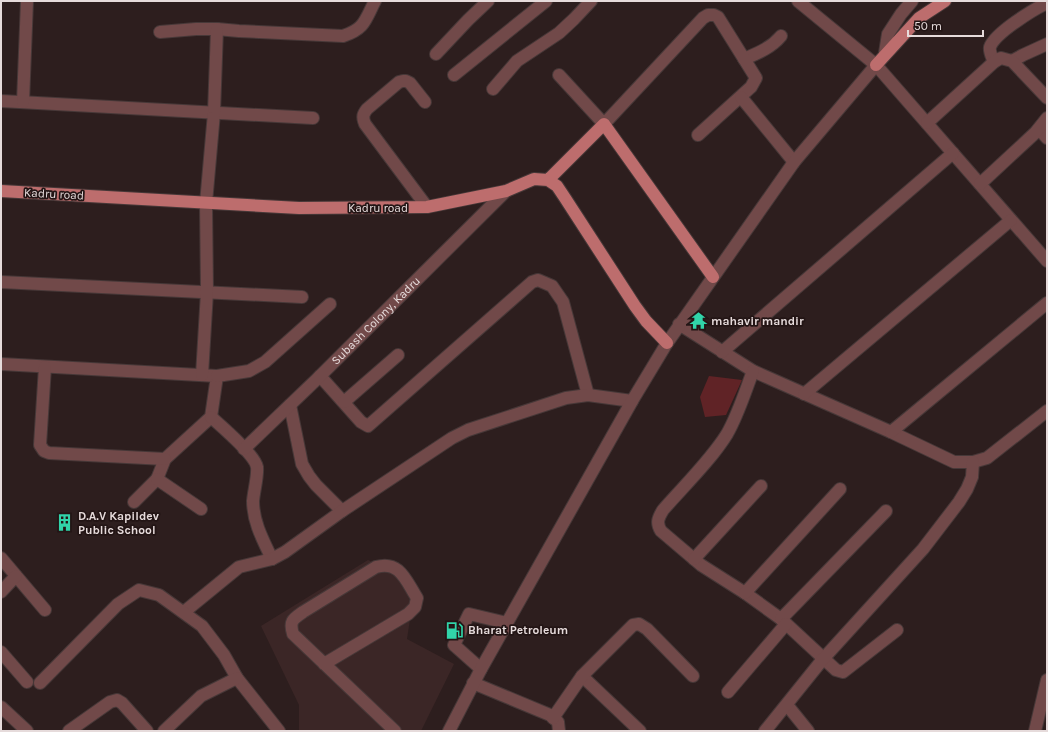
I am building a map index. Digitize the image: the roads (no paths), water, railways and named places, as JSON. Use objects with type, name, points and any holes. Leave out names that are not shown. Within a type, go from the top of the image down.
[{"type":"main road","points":[[876,64],[919,18],[945,1]]},
{"type":"main road","points":[[667,343],[638,311],[557,186],[548,180],[604,124],[713,277]]},
{"type":"main road","name":"Kadru road","points":[[1,192],[299,208],[427,207],[506,191],[534,179],[548,180]]},
{"type":"street","points":[[23,102],[27,1]]},
{"type":"street","points":[[160,32],[217,29],[342,36],[353,33],[362,26],[375,1]]},
{"type":"street","points":[[436,54],[488,1]]},
{"type":"street","points":[[454,75],[546,1]]},
{"type":"street","points":[[493,89],[518,62],[534,49],[559,33],[591,1]]},
{"type":"street","points":[[798,1],[876,64],[1047,261]]},
{"type":"street","points":[[885,53],[888,34],[901,14],[912,1]]},
{"type":"street","points":[[994,62],[990,51],[994,41],[1018,21],[1047,3]]},
{"type":"street","points":[[559,75],[604,124],[703,18],[708,15],[714,15],[718,18],[756,78],[751,87],[698,135]]},
{"type":"street","points":[[202,375],[207,292],[206,203],[214,113],[217,29]]},
{"type":"street","points":[[744,59],[766,50],[776,43],[781,36]]},
{"type":"street","points":[[1012,61],[1047,44]]},
{"type":"street","points":[[926,123],[994,62],[1001,58],[1012,61],[1047,98]]},
{"type":"street","points":[[449,731],[481,669],[632,401],[679,324],[794,162],[876,64]]},
{"type":"street","points":[[425,102],[410,84],[406,81],[399,82],[367,109],[363,114],[363,119],[365,124],[427,207]]},
{"type":"street","points":[[741,96],[794,162]]},
{"type":"street","points":[[1,101],[313,118]]},
{"type":"street","points":[[980,184],[1039,129],[1047,118]]},
{"type":"street","points":[[1039,129],[1047,138]]},
{"type":"street","points":[[722,352],[953,153]]},
{"type":"street","name":"Subash Colony, Kadru","points":[[244,449],[320,376],[506,191]]},
{"type":"street","points":[[804,394],[1011,220]]},
{"type":"street","points":[[320,376],[364,424],[368,426],[532,282],[538,280],[552,286],[563,302],[588,395]]},
{"type":"street","points":[[1,282],[302,298]]},
{"type":"street","points":[[891,432],[1047,303]]},
{"type":"street","points":[[1,364],[217,376],[249,371],[265,362],[330,304]]},
{"type":"street","points":[[679,324],[753,371],[891,432],[954,462],[973,462],[987,458],[1047,411]]},
{"type":"street","points":[[344,402],[398,355]]},
{"type":"street","points":[[45,367],[40,445],[44,451],[49,453],[165,459]]},
{"type":"street","points":[[753,371],[727,434],[716,450],[658,517],[658,525],[661,531],[694,560],[745,593],[784,622],[836,670],[843,672],[897,630]]},
{"type":"street","points":[[134,502],[157,479],[165,459],[211,417],[217,376]]},
{"type":"street","points":[[184,612],[240,567],[272,559],[285,552],[452,438],[468,430],[566,398],[588,395],[632,401]]},
{"type":"street","points":[[290,404],[302,464],[316,485],[342,512]]},
{"type":"street","points":[[211,417],[244,449],[257,466],[253,512],[256,523],[272,559]]},
{"type":"street","points":[[765,731],[823,659],[905,569],[959,502],[972,477],[973,462]]},
{"type":"street","points":[[157,479],[202,509]]},
{"type":"street","points":[[694,560],[761,486]]},
{"type":"street","points":[[745,593],[840,489]]},
{"type":"street","points":[[728,692],[784,622],[886,511]]},
{"type":"street","points":[[1,558],[45,610]]},
{"type":"street","points":[[324,664],[408,614],[415,607],[417,598],[400,572],[393,566],[384,565],[376,567],[293,619],[291,627],[293,634],[324,664],[395,731]]},
{"type":"street","points":[[1,592],[16,576]]},
{"type":"street","points":[[40,683],[118,604],[139,590],[159,595],[202,626],[224,655],[237,678],[279,731]]},
{"type":"street","points":[[481,669],[454,645],[469,614],[507,623]]},
{"type":"street","points":[[474,683],[550,715],[559,727],[582,676],[626,631],[633,625],[639,624],[647,629],[693,676]]},
{"type":"street","points":[[1,652],[28,682]]},
{"type":"street","points":[[582,676],[640,731]]},
{"type":"street","points":[[164,731],[201,696],[237,678]]},
{"type":"street","points":[[1035,731],[1047,680]]},
{"type":"street","points":[[69,731],[110,702],[117,700],[122,703],[147,731]]},
{"type":"street","points":[[786,705],[808,731]]},
{"type":"street","points":[[1,707],[27,731]]},
{"type":"place","name":"mahavir mandir","points":[[698,321]]},
{"type":"place","name":"D.A.V Kapildev Public School","points":[[65,523]]},
{"type":"place","name":"Bharat Petroleum","points":[[455,630]]}]
